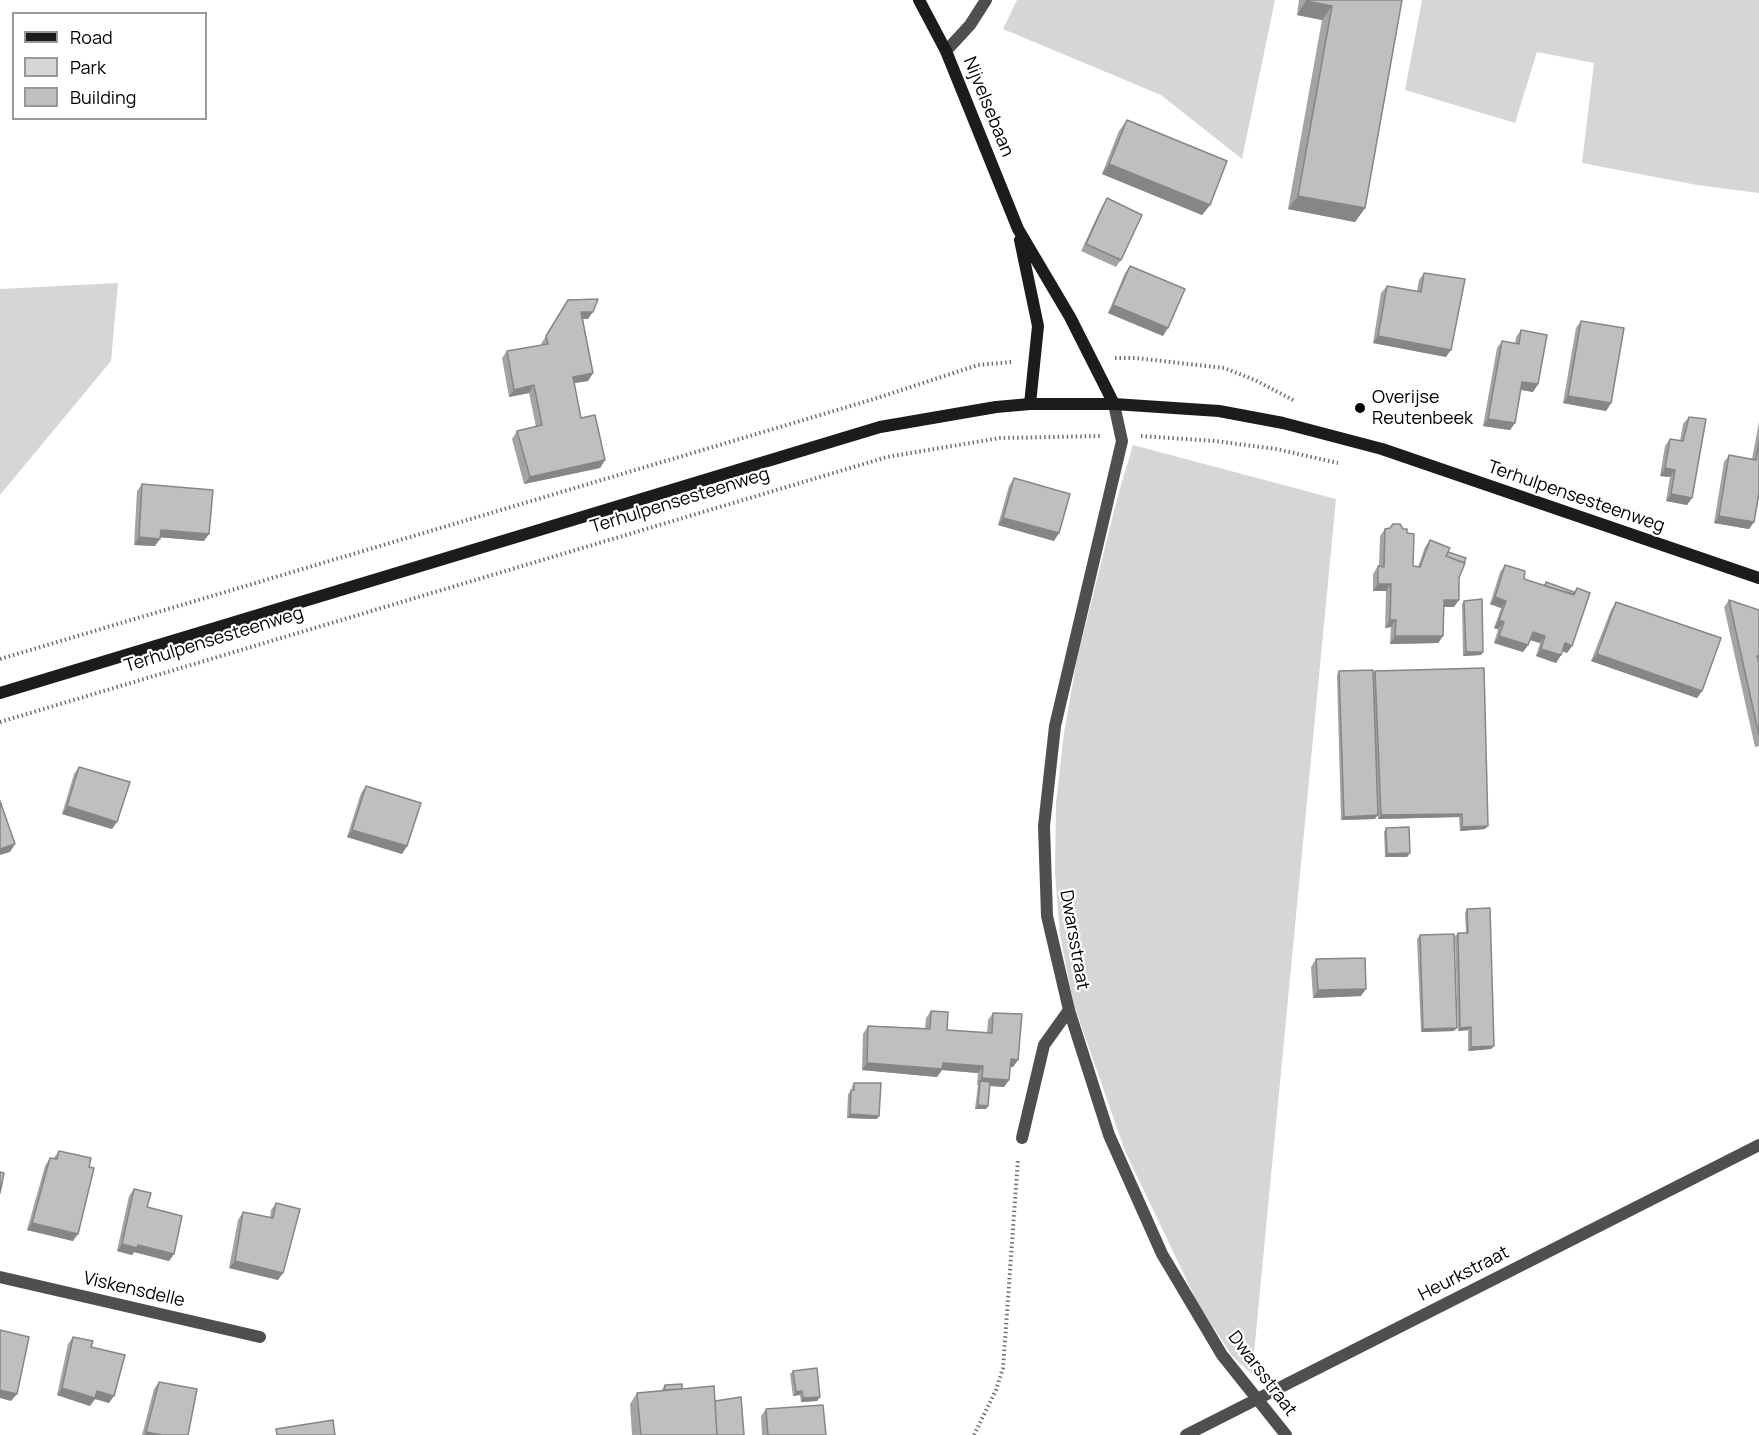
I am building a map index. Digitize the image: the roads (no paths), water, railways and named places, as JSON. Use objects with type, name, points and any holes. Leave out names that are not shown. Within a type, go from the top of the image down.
[{"type":"main road","name":"Nijvelsebaan","points":[[919,0],[946,51],[1018,229],[1070,317],[1114,404]]},
{"type":"main road","name":"Nijvelsebaan","points":[[1018,229],[1038,326],[1030,404]]},
{"type":"main road","name":"Terhulpensesteenweg","points":[[0,693],[880,427],[996,406],[1114,404],[1218,411],[1283,423],[1382,449],[1759,578]]},
{"type":"street","points":[[946,51],[970,25],[986,0]]},
{"type":"street","name":"Dwarsstraat","points":[[1114,404],[1123,435],[1055,726],[1044,826],[1047,915],[1069,1010],[1109,1135],[1162,1254],[1222,1355],[1286,1435]]},
{"type":"street","points":[[1022,1138],[1044,1045],[1069,1010]]},
{"type":"street","name":"Heurkstraat","points":[[1186,1435],[1759,1145]]},
{"type":"street","name":"Viskensdelle","points":[[0,1277],[260,1337]]},
{"type":"place","name":"Overijse Reutenbeek","points":[[1360,408]]}]
